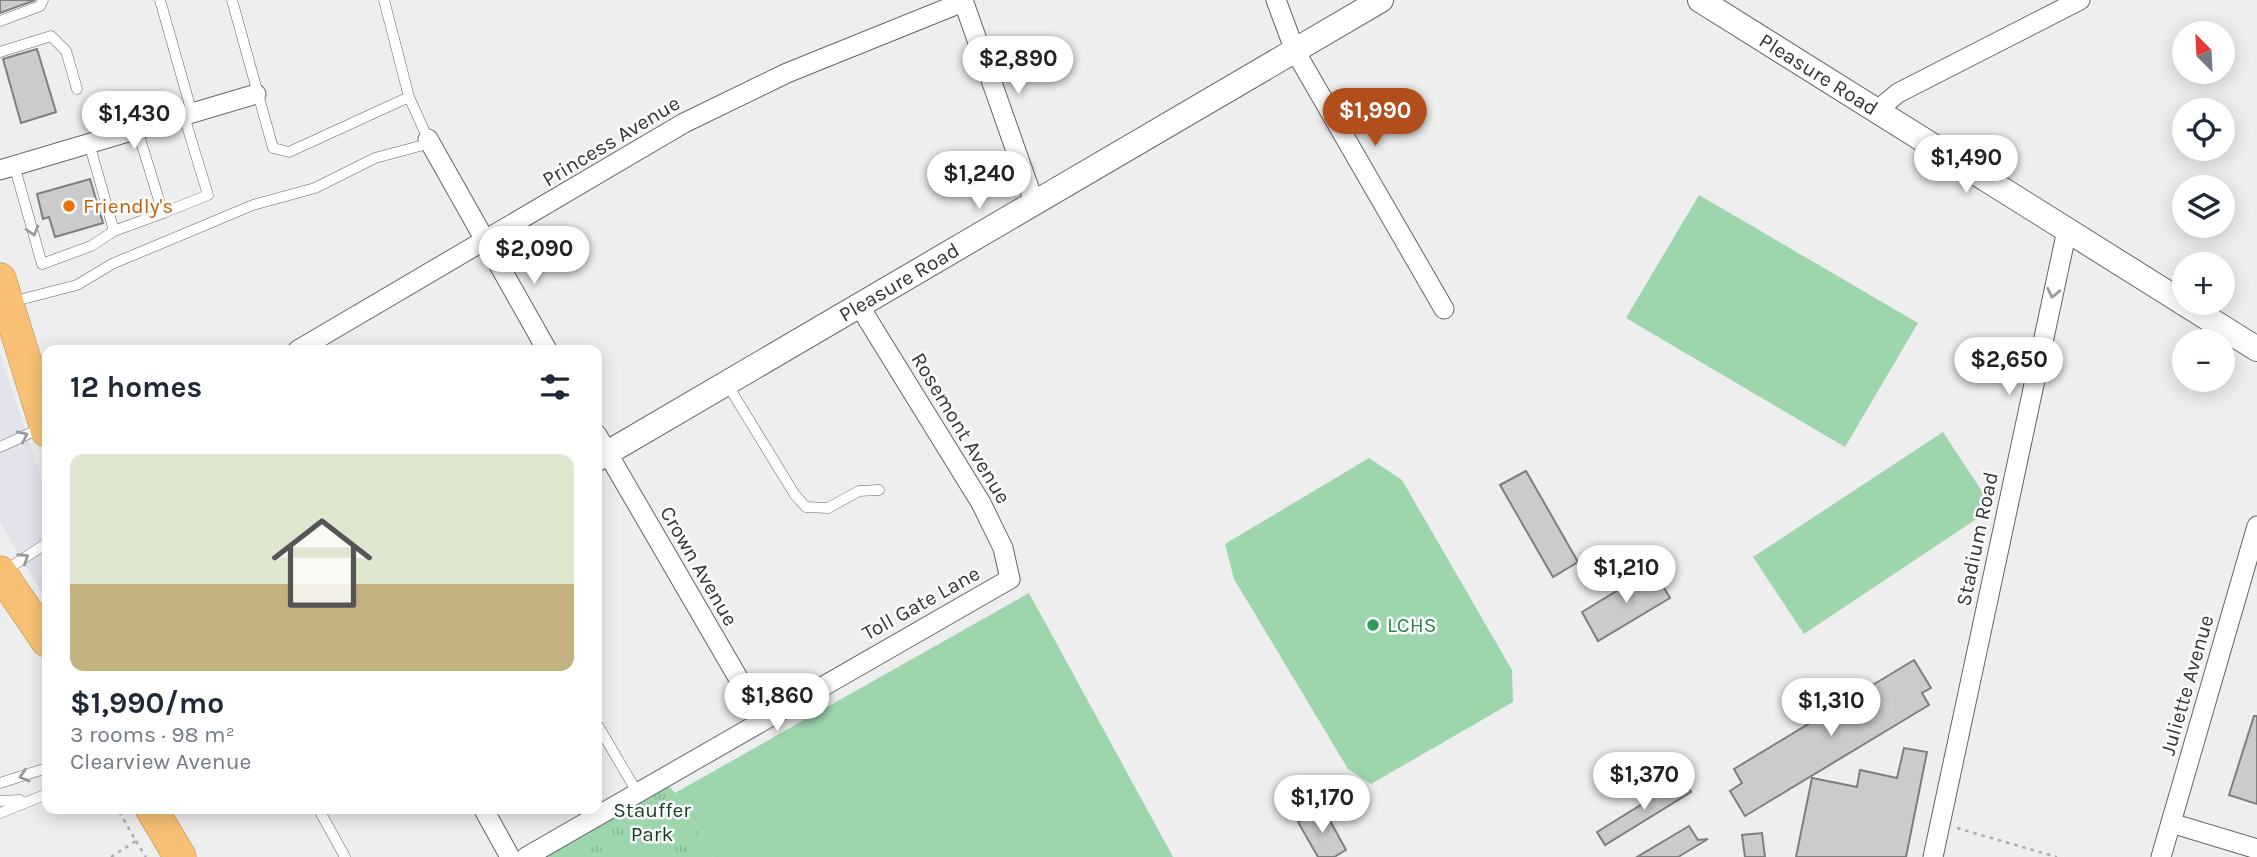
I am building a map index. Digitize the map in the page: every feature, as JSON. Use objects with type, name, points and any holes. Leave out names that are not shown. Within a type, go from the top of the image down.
[{"type":"highway","points":[[5,309],[34,374],[42,410]]},
{"type":"highway","points":[[4,577],[42,608]]},
{"type":"highway","points":[[4,577],[42,633]]},
{"type":"highway","points":[[155,814],[180,857]]},
{"type":"street","points":[[1276,0],[1295,51],[1444,309]]},
{"type":"street","name":"Pleasure Road","points":[[602,448],[727,384],[1381,0]]},
{"type":"street","name":"Pleasure Road","points":[[1700,0],[2257,349]]},
{"type":"street","points":[[1875,111],[1898,93],[2080,0]]},
{"type":"street","points":[[963,1],[1035,205]]},
{"type":"street","name":"Princess Avenue","points":[[307,345],[684,123],[788,73],[963,1]]},
{"type":"street","points":[[7,167],[256,94]]},
{"type":"street","points":[[429,141],[543,345]]},
{"type":"street","name":"Stadium Road","points":[[1933,857],[2067,230]]},
{"type":"street","name":"Rosemont Avenue","points":[[860,307],[981,503],[1003,548],[1010,579]]},
{"type":"street","name":"Crown Avenue","points":[[602,452],[762,719]]},
{"type":"street","name":"Juliette Avenue","points":[[2161,857],[2257,526]]},
{"type":"street","name":"Toll Gate Lane","points":[[602,812],[1010,579]]},
{"type":"street","points":[[486,814],[510,857]]},
{"type":"street","name":"Toll Gate Lane","points":[[526,857],[599,814]]},
{"type":"street","points":[[2171,823],[2257,849]]},
{"type":"lane","points":[[0,21],[40,6],[43,0]]},
{"type":"lane","points":[[7,167],[42,264],[92,246],[114,231],[208,195],[160,0]]},
{"type":"lane","points":[[232,0],[273,148],[289,152],[409,97]]},
{"type":"lane","points":[[5,309],[77,285],[112,264],[253,205],[315,188],[375,158],[429,141],[409,97],[384,0]]},
{"type":"lane","points":[[0,52],[51,36],[66,51],[77,89]]},
{"type":"lane","points":[[137,129],[163,213]]},
{"type":"lane","points":[[89,143],[114,231]]},
{"type":"lane","points":[[727,384],[795,495],[806,507],[828,508],[859,491],[879,490]]},
{"type":"lane","points":[[0,447],[42,430]]},
{"type":"lane","points":[[4,577],[42,547]]},
{"type":"lane","points":[[602,732],[637,792]]},
{"type":"lane","points":[[0,783],[42,770]]},
{"type":"lane","points":[[0,813],[42,796]]},
{"type":"lane","points":[[0,801],[31,800]]},
{"type":"lane","points":[[321,814],[345,857]]},
{"type":"path","points":[[120,814],[146,857]]},
{"type":"path","points":[[1940,824],[2057,857]]},
{"type":"path","points":[[111,857],[136,841]]},
{"type":"shaded area","points":[[0,354],[42,479],[42,593],[0,522]]},
{"type":"green space","points":[[1699,195],[1918,323],[1845,447],[1626,318]]},
{"type":"green space","points":[[1943,432],[1993,508],[1804,634],[1753,557]]},
{"type":"green space","name":"LCHS","points":[[1369,458],[1402,480],[1512,670],[1513,702],[1371,784],[1348,769],[1234,579],[1225,544]]},
{"type":"green space","points":[[1029,593],[1173,857],[713,857],[675,793]]},
{"type":"green space","name":"Stauffer Park","points":[[662,778],[675,793],[713,857],[526,857]]},
{"type":"green space","points":[[654,829],[670,857],[606,857]]},
{"type":"building","points":[[0,0],[35,0],[0,13]]},
{"type":"building","points":[[37,49],[56,112],[21,123],[3,59]]},
{"type":"building","name":"Friendly's","points":[[90,179],[103,223],[55,237],[49,217],[43,219],[37,194]]},
{"type":"building","points":[[1526,471],[1578,562],[1553,577],[1500,485]]},
{"type":"building","points":[[1653,569],[1670,598],[1598,641],[1582,612]]},
{"type":"building","points":[[1914,660],[1931,688],[1922,693],[1929,705],[1745,816],[1730,791],[1742,783],[1734,769]]},
{"type":"building","points":[[2254,716],[2257,716],[2257,804],[2229,795]]},
{"type":"building","points":[[1904,748],[1927,752],[1906,857],[1796,857],[1812,778],[1857,787],[1860,770],[1897,778]]},
{"type":"building","points":[[1683,779],[1691,792],[1605,845],[1597,832]]},
{"type":"building","points":[[1323,808],[1346,850],[1334,857],[1318,857],[1298,822]]},
{"type":"building","points":[[1689,826],[1698,840],[1708,839],[1678,857],[1637,857]]},
{"type":"building","points":[[1762,833],[1765,857],[1745,857],[1742,835]]},
{"type":"place","name":"Friendly's","points":[[69,206]]},
{"type":"place","name":"LCHS","points":[[1373,625]]}]
